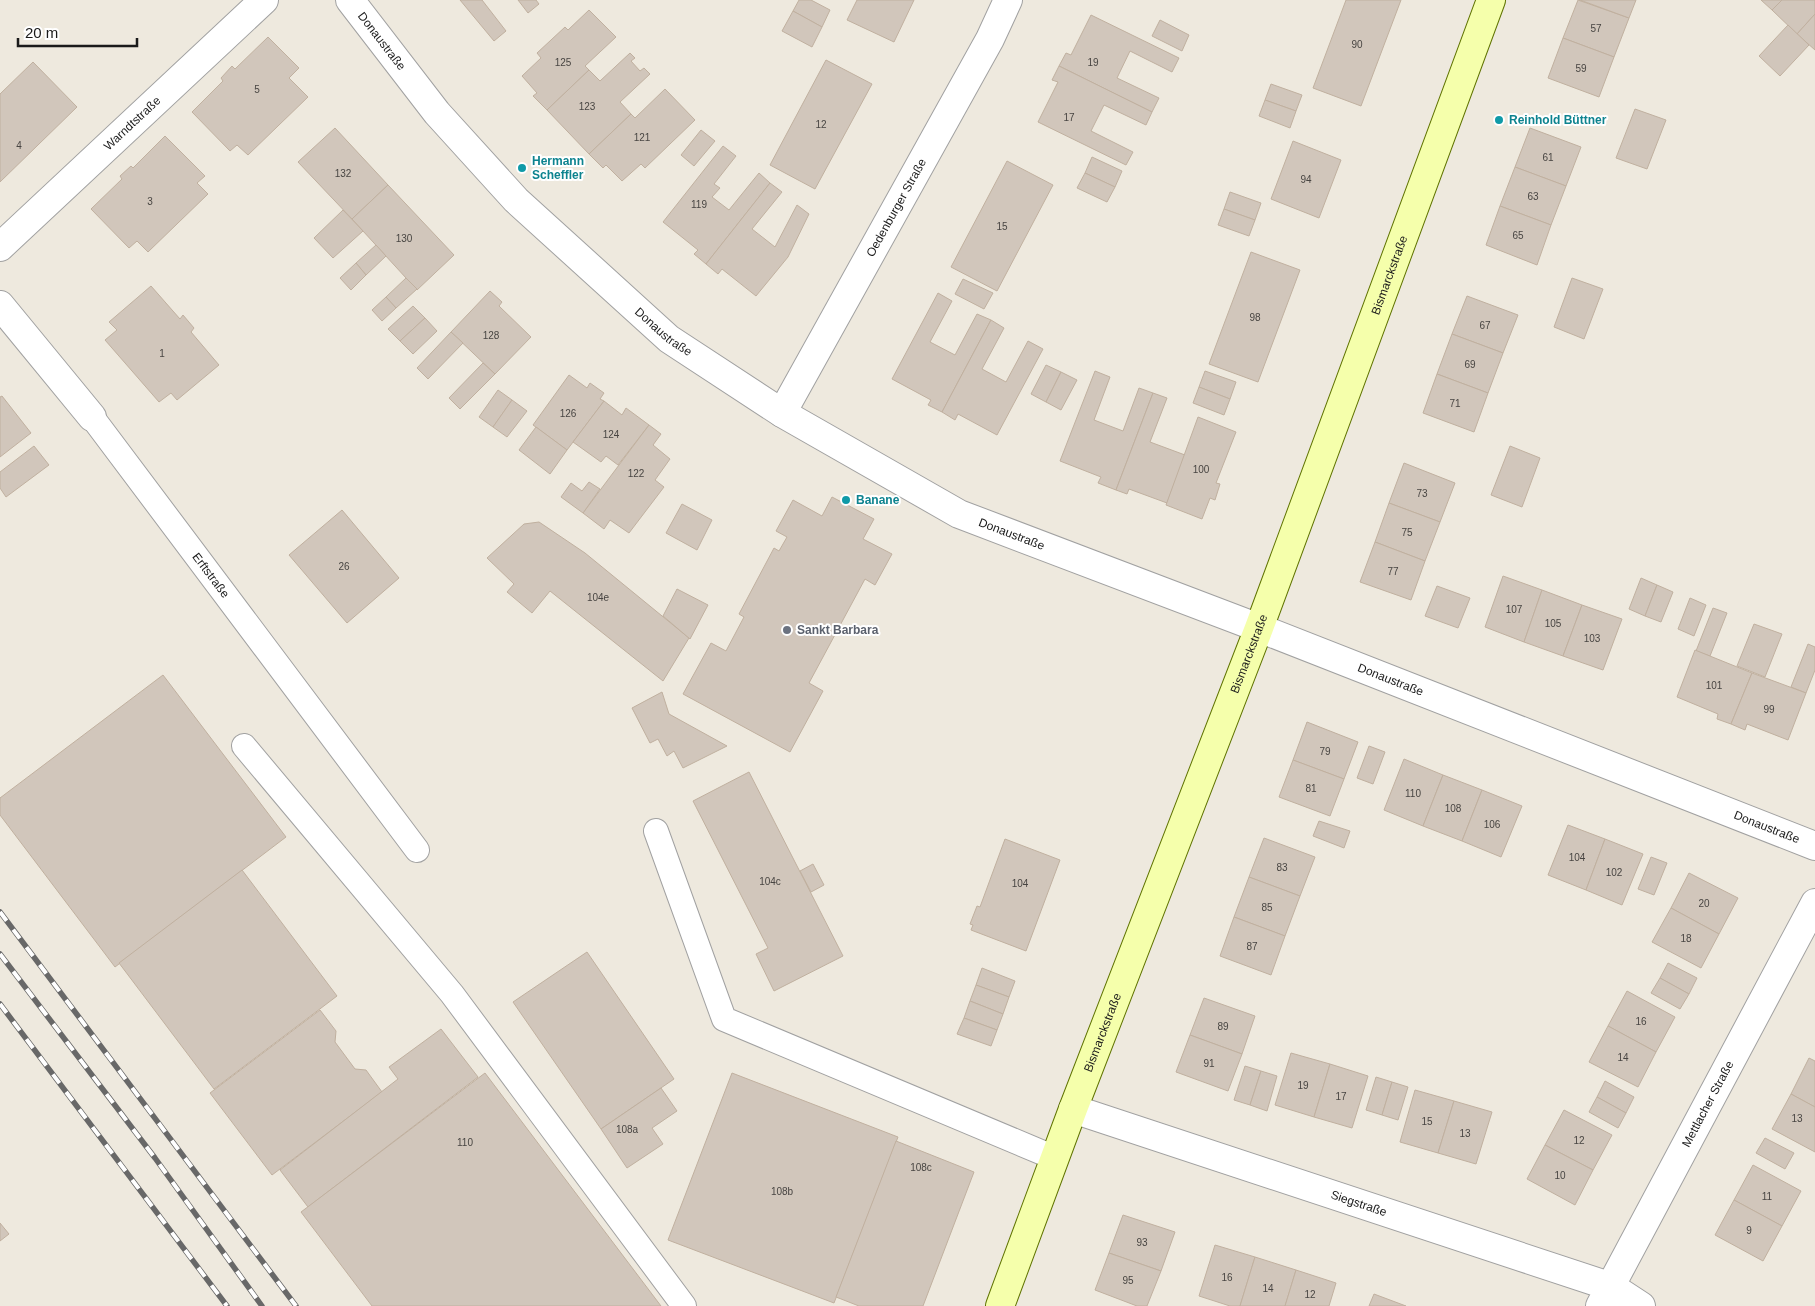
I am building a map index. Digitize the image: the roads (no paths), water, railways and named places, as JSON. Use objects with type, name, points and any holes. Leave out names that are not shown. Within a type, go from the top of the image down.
[{"type":"main road","name":"Bismarckstraße","points":[[1000,1306],[1073,1109],[1259,628],[1491,0]]},
{"type":"street","name":"Warndtstraße","points":[[0,247],[264,0]]},
{"type":"street","name":"Donaustraße","points":[[350,0],[437,113],[516,200],[670,339],[782,413],[959,514],[1259,628],[1815,846]]},
{"type":"street","name":"Oedenburger Straße","points":[[782,413],[990,39],[1008,0]]},
{"type":"street","name":"Erftstraße","points":[[0,305],[92,417]]},
{"type":"street","name":"Mettlacher Straße","points":[[1606,1296],[1815,903]]},
{"type":"street","name":"Siegstraße","points":[[1073,1109],[1606,1296],[1641,1306]]},
{"type":"lane","name":"Erftstraße","points":[[92,417],[417,850]]},
{"type":"lane","points":[[244,746],[452,994],[684,1306]]},
{"type":"lane","points":[[656,831],[724,1019],[1055,1158]]},
{"type":"railway","points":[[0,912],[296,1306]]},
{"type":"railway","points":[[0,954],[155,1158],[262,1306]]},
{"type":"railway","points":[[0,1004],[227,1306]]},
{"type":"place","name":"Reinhold Büttner","points":[[1499,120]]},
{"type":"place","name":"Hermann Scheffler","points":[[522,168]]},
{"type":"place","name":"Banane","points":[[846,500]]},
{"type":"place","name":"Sankt Barbara","points":[[787,630]]}]
